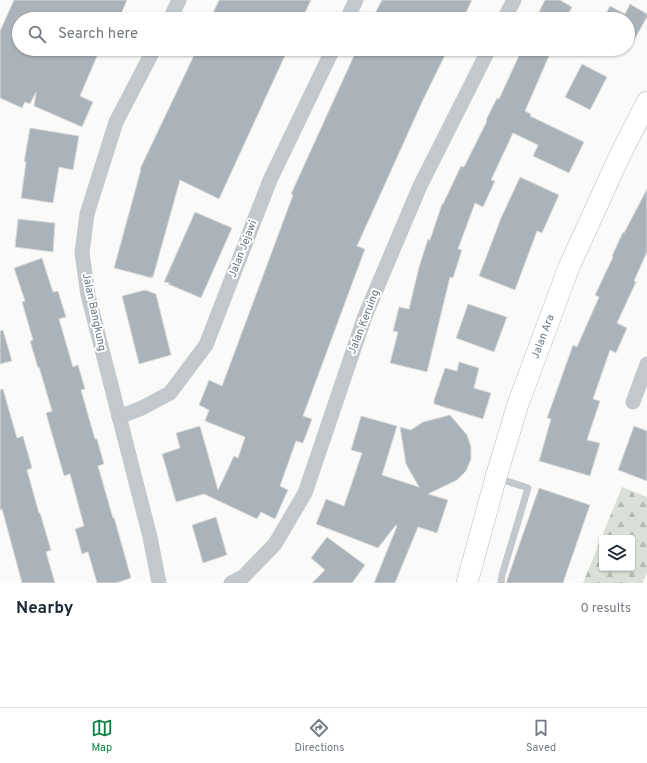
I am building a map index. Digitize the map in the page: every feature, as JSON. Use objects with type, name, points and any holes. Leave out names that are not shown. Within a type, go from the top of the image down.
[{"type":"street","points":[[173,12],[179,0]]},
{"type":"street","points":[[350,12],[356,0]]},
{"type":"street","points":[[508,12],[514,0]]},
{"type":"street","name":"Jalan Bangkung","points":[[150,56],[116,122],[87,214],[82,253],[88,295],[150,537],[159,583]]},
{"type":"street","name":"Jalan Jejawi","points":[[119,418],[170,393],[206,345],[270,180],[330,56]]},
{"type":"street","name":"Jalan Keruing","points":[[231,583],[244,576],[274,544],[304,492],[368,308],[420,186],[485,56]]},
{"type":"street","name":"Jalan Ara","points":[[468,583],[496,477],[518,404],[569,267],[621,153],[647,102]]},
{"type":"street","points":[[633,402],[647,364]]},
{"type":"lane","points":[[496,477],[528,488],[502,575],[501,583]]},
{"type":"green space","points":[[622,487],[647,497],[647,573],[642,583],[583,583],[599,544],[599,571],[635,571],[635,535],[602,535]]},
{"type":"building","points":[[14,0],[127,0],[122,12],[12,12],[12,56],[97,56],[80,96],[93,102],[82,127],[34,106],[36,92],[30,104],[25,102],[22,108],[0,98],[0,31]]},
{"type":"building","points":[[219,0],[311,0],[305,12],[213,12]]},
{"type":"building","points":[[382,0],[472,0],[466,12],[376,12]]},
{"type":"building","points":[[545,0],[560,0],[572,7],[570,12],[539,12]]},
{"type":"building","points":[[630,4],[647,14],[647,17],[635,38],[635,12],[626,12]]},
{"type":"building","points":[[610,6],[621,12],[607,12]]},
{"type":"building","points":[[194,56],[285,56],[219,199],[180,180],[153,277],[151,276],[152,278],[114,268],[140,169]]},
{"type":"building","points":[[354,56],[445,56],[357,246],[365,249],[303,416],[312,419],[303,443],[296,441],[280,486],[288,490],[275,519],[261,512],[257,519],[204,494],[176,502],[162,454],[180,448],[176,433],[200,426],[218,490],[234,456],[238,458],[245,437],[205,421],[209,410],[199,405],[209,380],[222,386],[293,195],[291,194]]},
{"type":"building","points":[[519,56],[549,56],[525,111],[531,114],[530,116],[584,142],[569,173],[533,156],[538,145],[513,133],[491,180],[495,181],[483,207],[475,203],[458,249],[462,250],[453,278],[450,277],[427,372],[390,363],[398,332],[393,331],[399,307],[409,309],[419,267],[442,204],[461,166],[464,167],[497,98],[499,99]]},
{"type":"building","points":[[582,64],[607,77],[590,110],[565,97]]},
{"type":"building","points":[[30,128],[79,136],[73,170],[59,167],[53,203],[21,198],[26,162],[24,162]]},
{"type":"building","points":[[520,177],[559,195],[542,233],[537,231],[515,290],[479,276],[501,218]]},
{"type":"building","points":[[647,189],[647,252],[634,281],[636,282],[617,323],[627,328],[616,353],[610,350],[593,399],[600,401],[587,440],[600,443],[590,476],[539,461],[551,419],[547,418],[573,345],[577,347],[599,297],[595,295],[613,257],[612,256],[623,232],[624,233]]},
{"type":"building","points":[[195,212],[232,228],[201,298],[168,284],[170,283],[164,282]]},
{"type":"building","points":[[18,219],[55,223],[53,252],[15,247]]},
{"type":"building","points":[[42,258],[53,292],[58,291],[66,317],[59,319],[73,367],[78,365],[85,389],[81,390],[104,464],[98,466],[131,578],[116,583],[97,583],[88,552],[82,554],[75,529],[84,526],[70,474],[64,476],[46,413],[52,411],[30,341],[33,340],[22,302],[25,301],[14,268]]},
{"type":"building","points":[[145,290],[156,294],[171,355],[139,364],[122,296]]},
{"type":"building","points":[[468,304],[507,317],[494,352],[456,338]]},
{"type":"building","points":[[3,330],[12,361],[0,364],[0,331]]},
{"type":"building","points":[[459,362],[479,368],[474,388],[491,393],[483,419],[434,404],[445,368],[457,371]]},
{"type":"building","points":[[3,389],[17,438],[23,436],[32,468],[27,470],[51,550],[46,552],[55,583],[22,583],[2,509],[0,510],[0,390]]},
{"type":"building","points":[[450,415],[467,435],[471,447],[471,459],[466,471],[457,480],[428,494],[448,500],[437,533],[418,527],[395,583],[374,583],[397,526],[396,525],[378,548],[316,524],[326,499],[344,506],[362,453],[351,450],[361,416],[397,426],[382,475],[419,487],[406,464],[400,427],[411,430],[423,422]]},
{"type":"building","points":[[634,426],[647,431],[647,481],[618,470]]},
{"type":"building","points":[[539,488],[590,505],[563,583],[506,583]]},
{"type":"building","points":[[216,517],[227,555],[203,563],[192,525]]},
{"type":"building","points":[[327,537],[365,565],[352,583],[312,583],[325,570],[311,558]]}]
